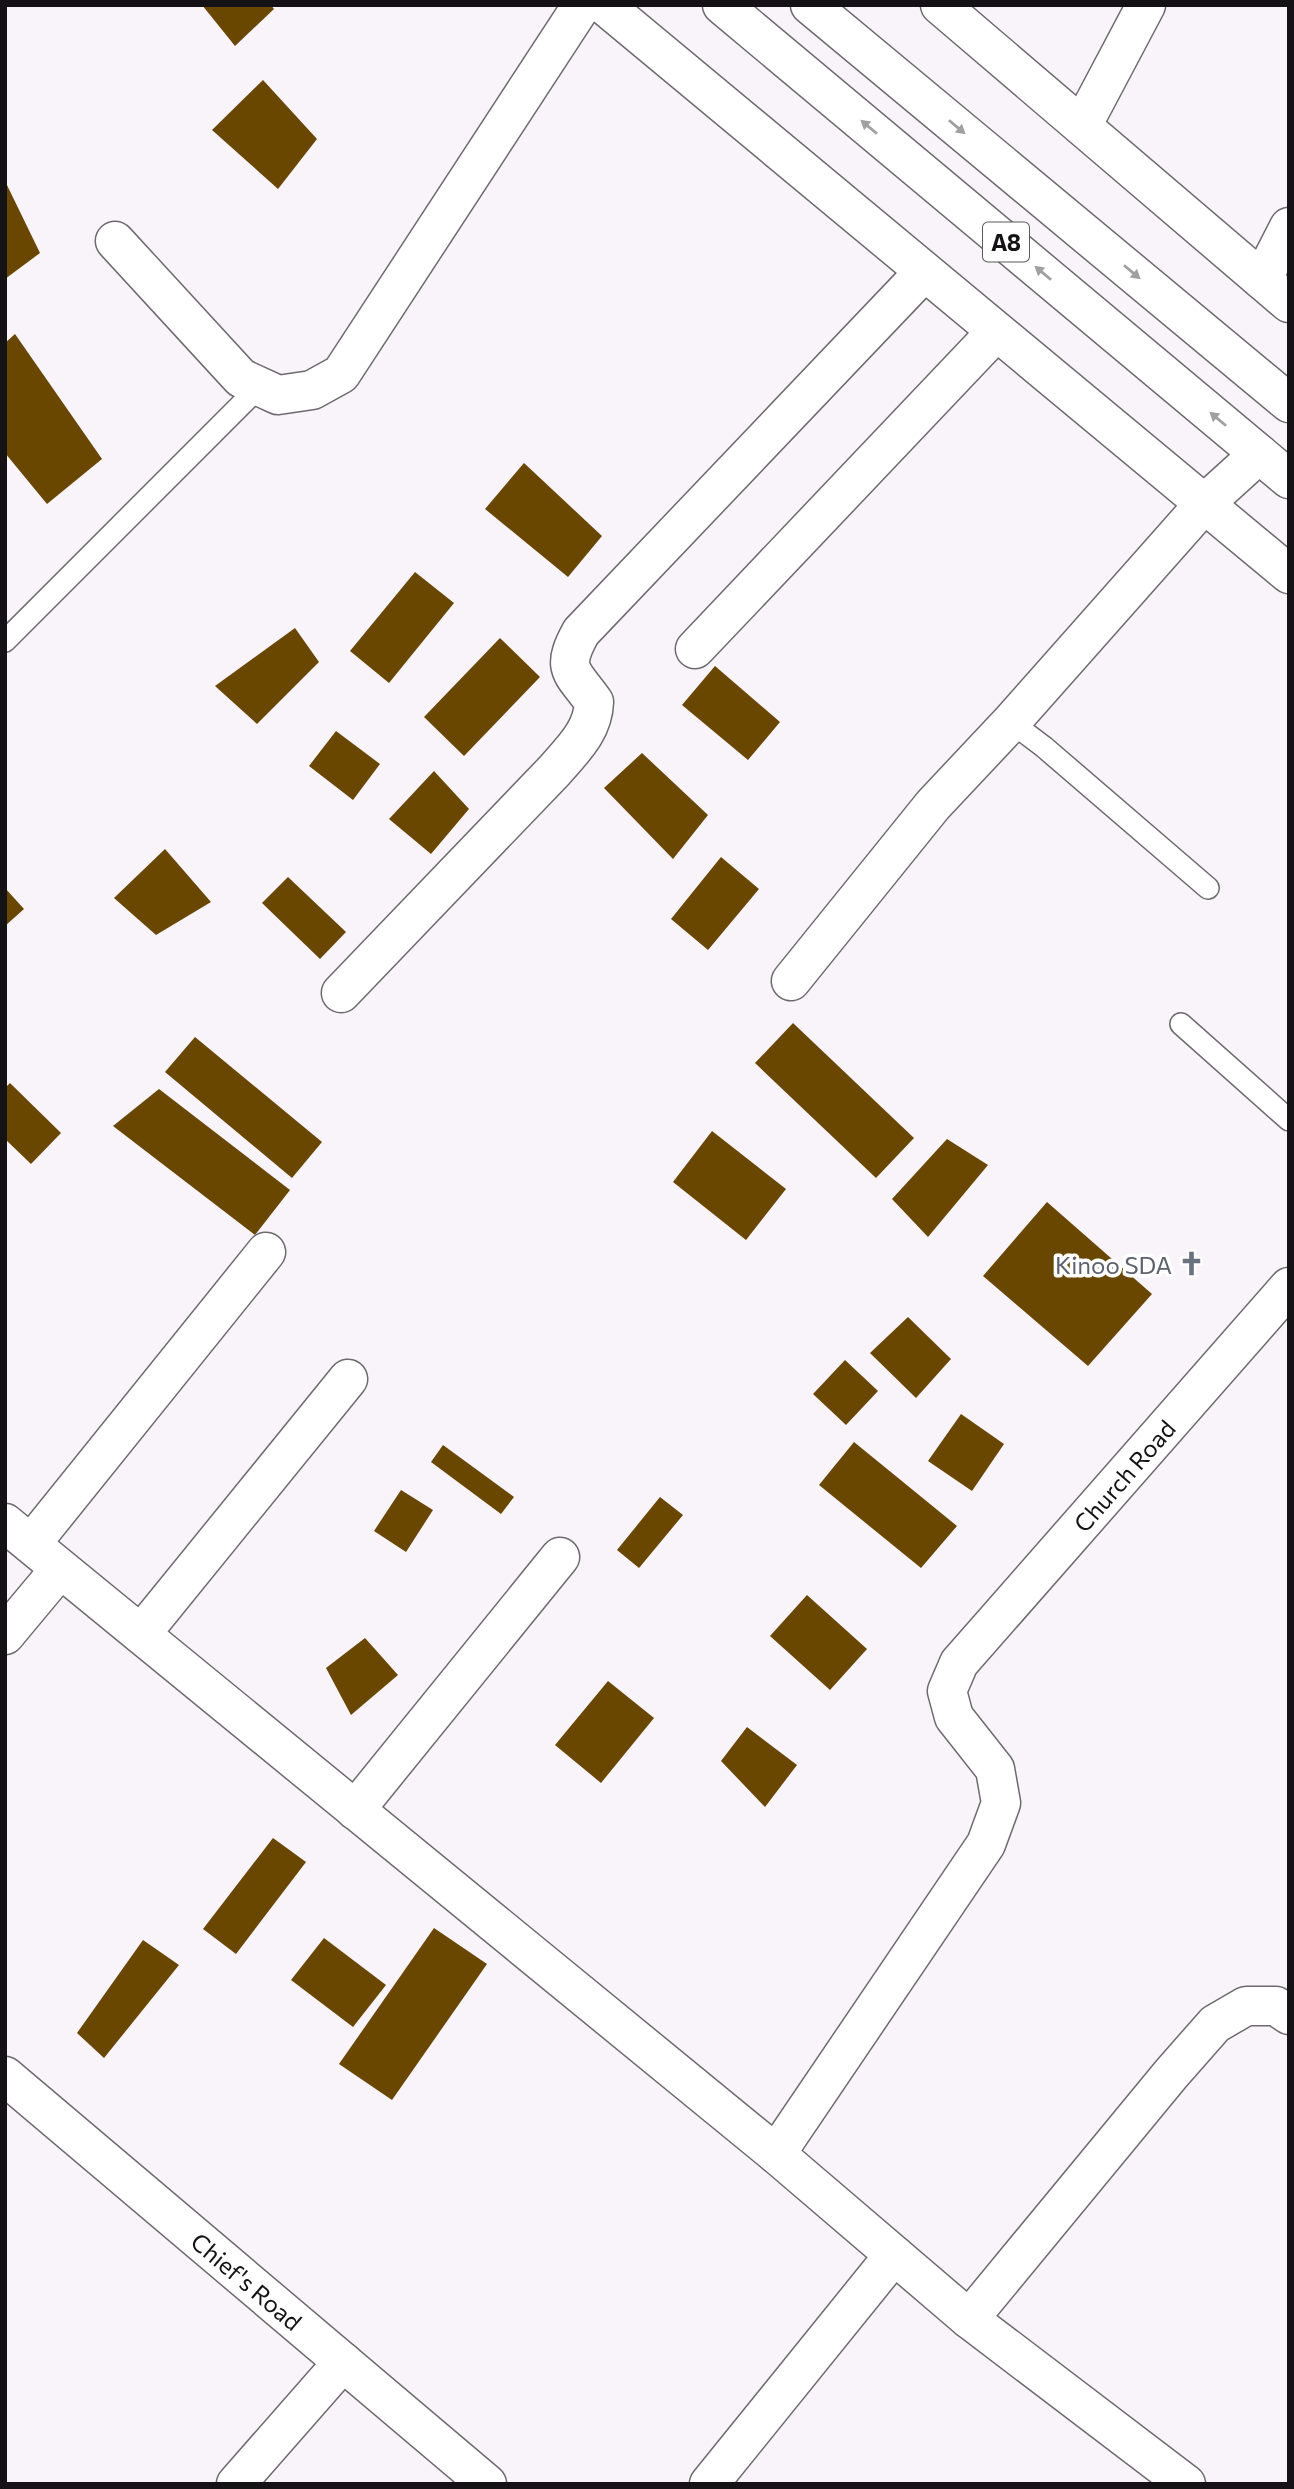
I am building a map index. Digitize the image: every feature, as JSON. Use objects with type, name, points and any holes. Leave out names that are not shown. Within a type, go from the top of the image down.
[{"type":"main road","points":[[115,241],[241,378],[278,395],[312,390],[341,374],[582,5]]},
{"type":"main road","points":[[604,5],[1289,574]]},
{"type":"main road","name":"A8","points":[[722,5],[1289,479]]},
{"type":"main road","name":"A8","points":[[810,5],[1289,402]]},
{"type":"main road","points":[[940,5],[1275,292],[1289,227]]},
{"type":"main road","points":[[1082,126],[1146,5]]},
{"type":"main road","points":[[341,993],[555,769],[584,735],[594,717],[594,702],[570,671],[570,652],[581,632],[924,272]]},
{"type":"main road","points":[[695,649],[996,332]]},
{"type":"main road","points":[[791,981],[933,805],[1011,722],[1205,503],[1259,454]]},
{"type":"main road","points":[[266,1252],[18,1534],[776,2154],[969,2319],[1185,2484]]},
{"type":"main road","name":"Church Road","points":[[776,2154],[986,1844],[1001,1803],[995,1769],[954,1717],[947,1691],[959,1663],[1289,1287]]},
{"type":"main road","points":[[141,1634],[348,1378]]},
{"type":"main road","points":[[355,1810],[560,1557]]},
{"type":"main road","points":[[5,1635],[60,1569]]},
{"type":"main road","points":[[969,2319],[1215,2024],[1246,2006],[1276,2006],[1289,2015]]},
{"type":"main road","name":"Chief's Road","points":[[5,2076],[487,2484]]},
{"type":"main road","points":[[709,2484],[894,2255]]},
{"type":"main road","points":[[236,2484],[343,2361]]},
{"type":"lane","points":[[5,641],[259,387]]},
{"type":"lane","points":[[1011,722],[1044,747],[1208,888]]},
{"type":"lane","points":[[1181,1024],[1289,1120]]},
{"type":"building","points":[[202,5],[271,5],[274,9],[235,46]]},
{"type":"building","points":[[263,80],[317,139],[278,189],[212,130]]},
{"type":"building","points":[[5,181],[40,253],[5,279]]},
{"type":"building","points":[[15,334],[102,459],[47,504],[5,453],[5,343]]},
{"type":"building","points":[[524,463],[602,536],[568,577],[485,509]]},
{"type":"building","points":[[415,572],[454,603],[389,683],[350,651]]},
{"type":"building","points":[[295,628],[319,662],[257,724],[215,686]]},
{"type":"building","points":[[500,638],[540,677],[464,756],[424,717]]},
{"type":"building","points":[[715,666],[780,722],[748,760],[682,705]]},
{"type":"building","points":[[336,731],[380,764],[353,800],[309,766]]},
{"type":"building","points":[[642,753],[708,815],[673,859],[604,788]]},
{"type":"building","points":[[434,771],[469,809],[431,854],[389,819]]},
{"type":"building","points":[[165,849],[211,902],[156,935],[114,898]]},
{"type":"building","points":[[721,857],[759,889],[708,950],[671,919]]},
{"type":"building","points":[[288,877],[346,932],[320,959],[262,903]]},
{"type":"building","points":[[5,888],[24,909],[5,926]]},
{"type":"building","points":[[793,1023],[914,1138],[876,1178],[755,1063]]},
{"type":"building","points":[[195,1037],[322,1142],[292,1178],[165,1072]]},
{"type":"building","points":[[10,1083],[61,1133],[31,1164],[5,1139],[5,1088]]},
{"type":"building","points":[[159,1089],[290,1190],[255,1235],[113,1126]]},
{"type":"building","points":[[712,1131],[786,1189],[746,1240],[673,1182]]},
{"type":"building","points":[[947,1139],[988,1165],[928,1237],[892,1199]]},
{"type":"building","points":[[1047,1202],[1152,1294],[1088,1366],[983,1276]]},
{"type":"building","points":[[908,1317],[951,1359],[916,1398],[870,1353]]},
{"type":"building","points":[[845,1360],[878,1391],[846,1425],[813,1394]]},
{"type":"building","points":[[961,1414],[1004,1444],[972,1491],[928,1461]]},
{"type":"building","points":[[854,1442],[957,1526],[921,1568],[819,1485]]},
{"type":"building","points":[[443,1445],[514,1497],[501,1514],[431,1462]]},
{"type":"building","points":[[401,1490],[433,1510],[406,1552],[374,1531]]},
{"type":"building","points":[[660,1497],[683,1515],[639,1568],[617,1550]]},
{"type":"building","points":[[807,1595],[867,1649],[830,1690],[770,1636]]},
{"type":"building","points":[[365,1638],[398,1675],[351,1715],[326,1668]]},
{"type":"building","points":[[608,1681],[654,1718],[601,1783],[555,1745]]},
{"type":"building","points":[[747,1727],[797,1765],[765,1807],[721,1761]]},
{"type":"building","points":[[273,1838],[306,1862],[236,1954],[203,1929]]},
{"type":"building","points":[[434,1928],[487,1964],[392,2100],[339,2064]]},
{"type":"building","points":[[324,1938],[386,1985],[353,2027],[291,1980]]},
{"type":"building","points":[[143,1940],[179,1965],[104,2058],[77,2033]]},
{"type":"place","name":"Kinoo SDA","points":[[1192,1264]]}]
